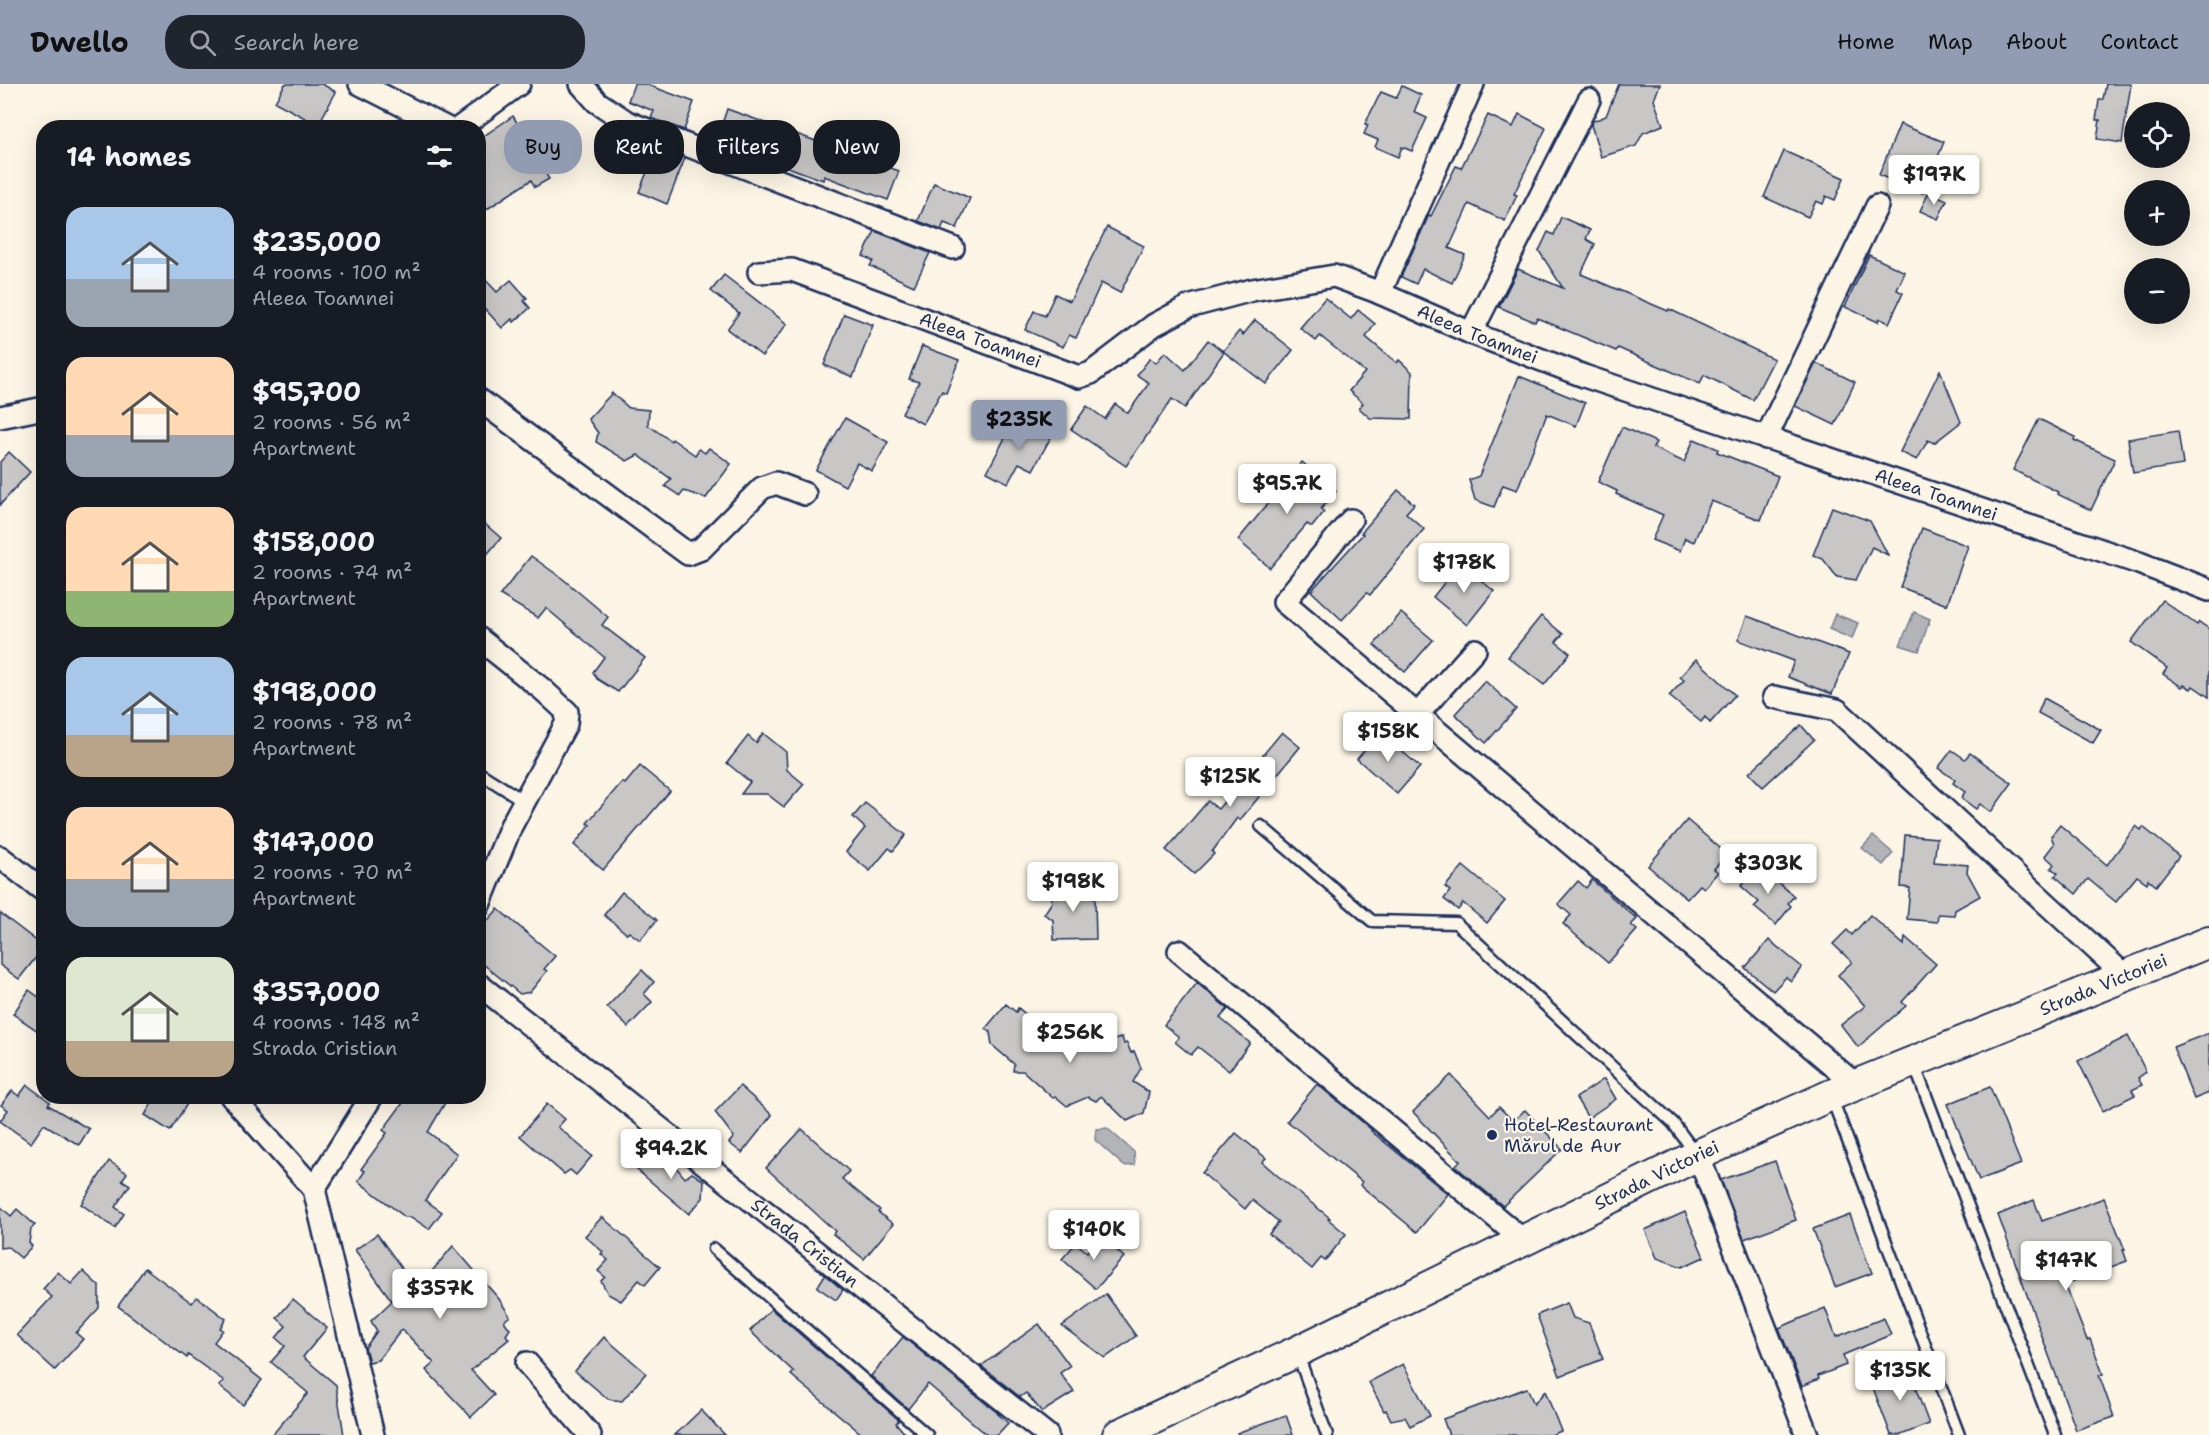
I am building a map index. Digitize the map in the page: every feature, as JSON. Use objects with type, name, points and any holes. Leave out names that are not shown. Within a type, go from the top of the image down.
[{"type":"street","points":[[360,84],[431,120]]},
{"type":"street","points":[[470,120],[519,84]]},
{"type":"street","points":[[581,84],[597,102],[627,122],[953,248]]},
{"type":"street","points":[[1380,293],[1473,84]]},
{"type":"street","points":[[1471,333],[1589,100]]},
{"type":"street","points":[[1766,438],[1877,206]]},
{"type":"street","name":"Aleea Toamnei","points":[[759,272],[792,270],[1079,377],[1091,373],[1154,325],[1188,307],[1252,290],[1334,276],[1380,293],[1471,333],[1584,376],[2139,563],[2209,590]]},
{"type":"street","points":[[486,405],[688,554],[701,549],[762,488],[776,483],[805,494]]},
{"type":"street","points":[[0,417],[36,410]]},
{"type":"street","points":[[1351,520],[1284,602],[1417,715],[1843,1090]]},
{"type":"street","points":[[486,644],[567,712],[566,724],[511,826],[486,887]]},
{"type":"street","points":[[1417,715],[1475,650]]},
{"type":"street","points":[[1774,697],[1837,710],[2124,975]]},
{"type":"street","points":[[0,857],[36,885]]},
{"type":"street","name":"Strada Victoriei","points":[[1118,1435],[1296,1352],[1698,1155],[1843,1090],[2209,942]]},
{"type":"street","points":[[1179,951],[1524,1241]]},
{"type":"street","name":"Strada Cristian","points":[[486,990],[1047,1435]]},
{"type":"street","points":[[238,1104],[314,1189],[373,1435]]},
{"type":"street","points":[[314,1189],[367,1104]]},
{"type":"street","points":[[1698,1155],[1807,1435]]},
{"type":"street","points":[[527,1363],[590,1435]]},
{"type":"lane","points":[[486,777],[524,801]]},
{"type":"lane","points":[[1261,826],[1372,921],[1456,923],[1673,1123],[1698,1155]]},
{"type":"lane","points":[[1913,1061],[2055,1435]]},
{"type":"lane","points":[[1843,1090],[1959,1435]]},
{"type":"lane","points":[[714,1249],[927,1435]]},
{"type":"lane","points":[[1296,1352],[1327,1435]]},
{"type":"shaded area","points":[[1914,612],[1930,619],[1919,651],[1900,645]]},
{"type":"shaded area","points":[[1835,614],[1858,623],[1852,639],[1829,629]]},
{"type":"shaded area","points":[[1873,836],[1893,853],[1883,865],[1862,848]]},
{"type":"shaded area","points":[[1107,1128],[1134,1152],[1135,1165],[1124,1166],[1095,1140],[1096,1129]]},
{"type":"building","points":[[285,84],[322,84],[336,92],[321,120],[309,120],[275,102]]},
{"type":"building","points":[[634,84],[645,84],[694,102],[684,130],[684,120],[656,120],[651,118],[654,111],[628,101]]},
{"type":"building","points":[[1619,84],[1660,84],[1654,100],[1663,125],[1643,133],[1636,146],[1601,157],[1591,125],[1593,121],[1606,116]]},
{"type":"building","points":[[2106,84],[2131,84],[2128,102],[2124,102],[2122,143],[2097,139],[2100,120],[2096,120],[2099,100],[2103,99]]},
{"type":"building","points":[[1402,86],[1421,95],[1414,112],[1427,118],[1412,151],[1402,147],[1398,157],[1375,147],[1378,140],[1364,134],[1368,125],[1365,124],[1381,92],[1396,98]]},
{"type":"building","points":[[727,109],[758,120],[723,120]]},
{"type":"building","points":[[1519,114],[1546,128],[1514,194],[1517,195],[1505,221],[1469,204],[1449,248],[1465,255],[1452,283],[1423,269],[1416,284],[1401,277],[1429,215],[1431,216],[1456,166],[1461,168],[1488,115],[1513,127]]},
{"type":"building","points":[[504,122],[504,174],[546,174],[549,179],[535,187],[531,180],[486,210],[486,135]]},
{"type":"building","points":[[1900,124],[1944,142],[1923,193],[1879,175]]},
{"type":"building","points":[[801,136],[813,140],[813,174],[898,174],[888,200],[824,176],[823,180],[801,172]]},
{"type":"building","points":[[1784,151],[1844,178],[1835,200],[1826,196],[1823,204],[1816,201],[1808,217],[1764,197]]},
{"type":"building","points":[[646,174],[679,174],[667,204],[639,192]]},
{"type":"building","points":[[934,183],[970,198],[957,228],[944,223],[941,230],[918,221]]},
{"type":"building","points":[[1929,192],[1947,200],[1938,219],[1920,211]]},
{"type":"building","points":[[1561,217],[1590,230],[1586,239],[1595,244],[1581,274],[1668,311],[1669,309],[1774,359],[1753,400],[1704,375],[1700,384],[1618,348],[1616,351],[1537,318],[1535,322],[1499,307],[1518,269],[1563,288],[1539,251],[1548,232],[1554,235]]},
{"type":"building","points":[[1107,227],[1144,246],[1120,293],[1101,283],[1076,338],[1069,335],[1063,347],[1025,330],[1034,311],[1045,316],[1055,294],[1070,301]]},
{"type":"building","points":[[875,231],[930,253],[914,286],[870,266],[873,261],[863,256]]},
{"type":"building","points":[[1869,255],[1905,272],[1897,290],[1903,293],[1889,323],[1879,318],[1878,322],[1845,307]]},
{"type":"building","points":[[724,275],[787,324],[762,356],[727,329],[739,313],[711,291]]},
{"type":"building","points":[[486,280],[497,292],[511,280],[527,298],[524,301],[530,308],[514,322],[512,319],[502,328],[486,310]]},
{"type":"building","points":[[1325,298],[1351,319],[1358,310],[1375,324],[1366,337],[1397,363],[1399,360],[1412,372],[1411,419],[1370,418],[1359,408],[1363,403],[1349,391],[1365,372],[1320,336],[1316,341],[1300,328]]},
{"type":"building","points":[[844,314],[873,325],[853,377],[824,365]]},
{"type":"building","points":[[1255,320],[1293,350],[1266,384],[1223,351],[1239,331],[1243,335]]},
{"type":"building","points":[[1208,340],[1224,352],[1185,408],[1172,399],[1126,466],[1071,429],[1087,406],[1105,419],[1115,404],[1128,413],[1149,383],[1137,375],[1150,358],[1156,363],[1165,352],[1185,370]]},
{"type":"building","points":[[922,346],[959,360],[946,393],[942,391],[923,424],[902,413],[919,382],[909,379]]},
{"type":"building","points":[[1816,363],[1855,382],[1835,425],[1795,406]]},
{"type":"building","points":[[1940,370],[1961,422],[1934,443],[1928,440],[1917,460],[1900,452]]},
{"type":"building","points":[[1519,376],[1585,403],[1576,426],[1547,414],[1517,490],[1503,485],[1494,507],[1475,500],[1469,480],[1479,476]]},
{"type":"building","points":[[612,393],[629,408],[649,410],[648,425],[671,441],[672,439],[695,455],[699,449],[705,453],[709,448],[731,464],[706,498],[684,491],[680,496],[665,486],[671,479],[638,455],[627,461],[596,442],[598,433],[588,419]]},
{"type":"building","points":[[845,418],[888,442],[872,471],[857,463],[845,486],[816,470]]},
{"type":"building","points":[[1015,419],[1051,437],[1033,470],[1019,463],[1008,483],[987,472]]},
{"type":"building","points":[[2039,419],[2075,437],[2074,440],[2115,459],[2091,510],[2013,470]]},
{"type":"building","points":[[1622,427],[1656,442],[1653,448],[1684,462],[1694,439],[1718,449],[1717,452],[1778,476],[1761,520],[1711,501],[1694,542],[1685,538],[1680,551],[1652,540],[1663,515],[1616,494],[1617,491],[1598,482]]},
{"type":"building","points":[[2178,431],[2183,465],[2133,473],[2128,439]]},
{"type":"building","points":[[9,452],[30,472],[0,505],[0,462]]},
{"type":"building","points":[[1302,462],[1336,491],[1321,509],[1324,512],[1312,527],[1307,524],[1270,568],[1238,540]]},
{"type":"building","points":[[1398,490],[1414,504],[1406,513],[1424,529],[1370,595],[1367,593],[1342,620],[1311,591],[1363,534],[1361,533]]},
{"type":"building","points":[[1832,507],[1870,521],[1888,555],[1872,547],[1856,580],[1837,577],[1823,559],[1813,555]]},
{"type":"building","points":[[486,525],[501,538],[486,556]]},
{"type":"building","points":[[1922,528],[1968,546],[1947,605],[1900,587]]},
{"type":"building","points":[[531,556],[563,579],[608,617],[602,625],[645,658],[618,692],[597,679],[593,672],[604,657],[546,608],[538,618],[500,595]]},
{"type":"building","points":[[1460,563],[1494,591],[1467,625],[1433,597]]},
{"type":"building","points":[[2162,600],[2197,625],[2199,622],[2209,629],[2209,697],[2193,686],[2191,689],[2184,685],[2182,687],[2163,674],[2167,668],[2131,642]]},
{"type":"building","points":[[1401,613],[1433,640],[1405,672],[1374,645]]},
{"type":"building","points":[[1541,616],[1563,634],[1556,642],[1570,653],[1544,685],[1508,657]]},
{"type":"building","points":[[1747,616],[1849,654],[1832,694],[1788,677],[1794,661],[1738,640]]},
{"type":"building","points":[[1696,659],[1735,695],[1710,723],[1705,717],[1701,722],[1669,696],[1684,680],[1680,677]]},
{"type":"building","points":[[1485,681],[1516,709],[1486,743],[1455,714]]},
{"type":"building","points":[[2044,698],[2101,730],[2093,743],[2038,713]]},
{"type":"building","points":[[1801,725],[1814,740],[1763,787],[1749,773]]},
{"type":"building","points":[[1282,732],[1300,747],[1240,820],[1237,818],[1212,852],[1214,854],[1194,874],[1166,850],[1208,801],[1218,809]]},
{"type":"building","points":[[1380,732],[1420,767],[1397,794],[1357,759]]},
{"type":"building","points":[[763,733],[786,752],[787,770],[804,784],[784,807],[767,794],[741,794],[750,782],[727,763],[748,736],[756,743]]},
{"type":"building","points":[[1952,750],[1965,759],[1970,753],[2012,783],[1991,812],[1980,804],[1976,809],[1961,798],[1965,792],[1953,783],[1955,780],[1938,768]]},
{"type":"building","points":[[640,766],[670,791],[603,870],[574,845],[590,825],[587,823],[622,782],[625,784]]},
{"type":"building","points":[[865,803],[906,835],[893,851],[889,848],[870,871],[846,852],[865,828],[853,817]]},
{"type":"building","points":[[1687,820],[1727,854],[1714,869],[1718,872],[1704,888],[1700,885],[1687,899],[1648,866]]},
{"type":"building","points":[[2060,825],[2107,865],[2136,826],[2141,830],[2143,827],[2179,856],[2156,886],[2148,879],[2147,883],[2137,876],[2116,902],[2088,879],[2076,894],[2055,876],[2058,873],[2051,868],[2054,864],[2045,856],[2054,844],[2051,836]]},
{"type":"building","points":[[1905,835],[1937,838],[1934,862],[1968,865],[1967,872],[1980,896],[1955,910],[1954,915],[1938,914],[1937,922],[1907,919],[1910,888],[1901,887]]},
{"type":"building","points":[[1463,866],[1505,901],[1487,923],[1463,903],[1458,910],[1444,899],[1450,891],[1445,887]]},
{"type":"building","points":[[1759,866],[1794,896],[1788,903],[1791,906],[1776,925],[1754,907],[1759,902],[1741,886]]},
{"type":"building","points":[[1592,880],[1637,919],[1631,925],[1637,930],[1608,963],[1563,924],[1571,915],[1558,904],[1578,881],[1586,888]]},
{"type":"building","points":[[1082,883],[1095,900],[1096,939],[1054,940],[1053,920],[1044,914],[1052,902],[1050,888]]},
{"type":"building","points":[[622,892],[657,920],[640,940],[629,932],[627,934],[604,915]]},
{"type":"building","points":[[498,909],[555,956],[544,969],[547,971],[530,992],[520,994],[486,966],[486,922]]},
{"type":"building","points":[[0,913],[36,941],[36,957],[19,979],[0,965]]},
{"type":"building","points":[[1870,915],[1904,945],[1905,937],[1936,964],[1902,1002],[1906,1006],[1858,1047],[1841,1025],[1865,1006],[1838,975],[1852,962],[1833,944],[1847,930],[1852,935]]},
{"type":"building","points":[[1769,940],[1802,967],[1791,981],[1786,977],[1773,991],[1745,968]]},
{"type":"building","points":[[642,970],[654,982],[644,994],[652,1002],[628,1027],[607,1007]]},
{"type":"building","points":[[1197,983],[1228,1009],[1220,1018],[1250,1043],[1229,1071],[1198,1047],[1191,1055],[1175,1042],[1179,1037],[1164,1025]]},
{"type":"building","points":[[29,990],[36,995],[36,1030],[13,1014]]},
{"type":"building","points":[[1006,1004],[1016,1012],[1018,1008],[1073,1052],[1075,1040],[1102,1045],[1122,1037],[1131,1053],[1134,1051],[1141,1068],[1133,1082],[1149,1092],[1144,1113],[1127,1121],[1101,1096],[1096,1101],[1088,1097],[1067,1106],[1055,1096],[1053,1098],[1023,1071],[1013,1071],[1014,1064],[992,1045],[990,1032],[986,1028]]},
{"type":"building","points":[[2209,1033],[2209,1093],[2194,1099],[2173,1047]]},
{"type":"building","points":[[2128,1036],[2146,1072],[2138,1078],[2142,1085],[2132,1090],[2135,1095],[2103,1111],[2078,1061]]},
{"type":"building","name":"Hotel-Restaurant Mărul de Aur","points":[[1451,1075],[1490,1116],[1499,1107],[1513,1121],[1525,1110],[1562,1149],[1503,1206],[1455,1166],[1460,1161],[1413,1112]]},
{"type":"building","points":[[1604,1079],[1616,1099],[1588,1118],[1576,1098]]},
{"type":"building","points":[[1317,1084],[1448,1194],[1417,1232],[1360,1185],[1362,1182],[1287,1121]]},
{"type":"building","points":[[27,1085],[36,1092],[36,1104],[49,1104],[89,1129],[79,1145],[44,1124],[31,1143],[0,1121],[8,1110],[1,1105],[12,1091],[19,1096]]},
{"type":"building","points":[[740,1086],[772,1115],[742,1153],[729,1143],[734,1137],[715,1112]]},
{"type":"building","points":[[1990,1087],[2021,1164],[1979,1180],[1948,1104]]},
{"type":"building","points":[[151,1104],[187,1104],[170,1131],[145,1115]]},
{"type":"building","points":[[402,1104],[444,1104],[428,1132],[457,1154],[425,1200],[442,1212],[429,1229],[411,1217],[405,1217],[358,1181],[365,1171],[361,1169],[387,1133],[383,1130]]},
{"type":"building","points":[[547,1104],[565,1119],[558,1127],[592,1156],[576,1175],[570,1170],[564,1174],[520,1136]]},
{"type":"building","points":[[802,1129],[849,1171],[842,1179],[880,1210],[878,1212],[893,1224],[864,1259],[833,1234],[835,1231],[766,1168]]},
{"type":"building","points":[[1236,1133],[1266,1158],[1262,1162],[1346,1234],[1325,1261],[1321,1258],[1312,1269],[1269,1234],[1279,1222],[1252,1200],[1245,1209],[1202,1173]]},
{"type":"building","points":[[624,1153],[654,1156],[658,1153],[663,1159],[666,1158],[674,1169],[676,1167],[685,1178],[692,1173],[704,1181],[703,1198],[689,1214],[636,1169],[639,1166]]},
{"type":"building","points":[[109,1161],[127,1173],[122,1180],[130,1185],[115,1207],[124,1214],[115,1228],[81,1204]]},
{"type":"building","points":[[1775,1161],[1796,1220],[1744,1239],[1721,1180]]},
{"type":"building","points":[[2104,1198],[2125,1250],[2123,1250],[2127,1261],[2065,1284],[2103,1374],[2099,1375],[2114,1417],[2076,1430],[1998,1215],[2034,1200],[2042,1221]]},
{"type":"building","points":[[0,1206],[11,1216],[17,1209],[35,1225],[31,1229],[29,1243],[32,1246],[21,1258],[8,1247],[0,1248]]},
{"type":"building","points":[[1685,1212],[1704,1257],[1682,1267],[1657,1258],[1645,1230]]},
{"type":"building","points":[[1850,1215],[1872,1273],[1835,1287],[1813,1229]]},
{"type":"building","points":[[602,1217],[660,1267],[645,1285],[639,1280],[621,1301],[608,1294],[601,1281],[605,1277],[598,1271],[608,1260],[601,1254],[603,1252],[585,1236]]},
{"type":"building","points":[[377,1234],[417,1289],[453,1246],[499,1299],[510,1316],[504,1321],[510,1329],[506,1335],[509,1339],[471,1370],[494,1395],[471,1417],[426,1370],[434,1363],[402,1329],[378,1360],[369,1362],[365,1348],[377,1331],[371,1321],[392,1301],[355,1250]]},
{"type":"building","points":[[1101,1236],[1124,1257],[1096,1289],[1062,1259],[1076,1243],[1087,1252]]},
{"type":"building","points":[[145,1268],[192,1303],[197,1297],[226,1319],[220,1328],[223,1330],[214,1342],[262,1380],[243,1405],[219,1386],[224,1381],[188,1355],[187,1358],[118,1306]]},
{"type":"building","points":[[83,1271],[99,1286],[99,1308],[76,1333],[83,1339],[55,1370],[17,1335],[52,1297],[43,1289],[58,1272],[71,1284]]},
{"type":"building","points":[[825,1275],[843,1290],[836,1300],[817,1287]]},
{"type":"building","points":[[1106,1294],[1136,1336],[1105,1358],[1062,1326]]},
{"type":"building","points":[[293,1299],[327,1328],[303,1357],[336,1385],[344,1435],[272,1435],[308,1393],[271,1362],[285,1346],[276,1338],[286,1326],[277,1318]]},
{"type":"building","points":[[1567,1303],[1573,1318],[1589,1323],[1603,1359],[1560,1376],[1537,1315]]},
{"type":"building","points":[[1825,1308],[1836,1337],[1884,1318],[1891,1335],[1843,1355],[1846,1365],[1818,1376],[1819,1379],[1802,1386],[1779,1328]]},
{"type":"building","points":[[771,1309],[899,1420],[896,1423],[906,1435],[863,1435],[791,1375],[794,1372],[750,1331]]},
{"type":"building","points":[[1039,1324],[1070,1366],[1060,1373],[1074,1392],[1042,1412],[1026,1393],[1020,1397],[981,1366]]},
{"type":"building","points":[[604,1337],[646,1373],[622,1401],[608,1399],[575,1371]]},
{"type":"building","points":[[903,1337],[1008,1423],[997,1435],[987,1435],[928,1384],[908,1409],[871,1376]]},
{"type":"building","points":[[1403,1364],[1430,1416],[1410,1426],[1405,1417],[1391,1420],[1369,1382]]},
{"type":"building","points":[[1907,1366],[1929,1424],[1901,1435],[1891,1435],[1870,1380]]},
{"type":"building","points":[[1527,1388],[1534,1404],[1545,1391],[1561,1431],[1551,1435],[1449,1435],[1443,1419]]},
{"type":"building","points":[[701,1410],[725,1435],[675,1435]]},
{"type":"building","points":[[1286,1415],[1293,1435],[1238,1435],[1237,1433]]},
{"type":"place","name":"Hotel-Restaurant Mărul de Aur","points":[[1492,1135]]}]
